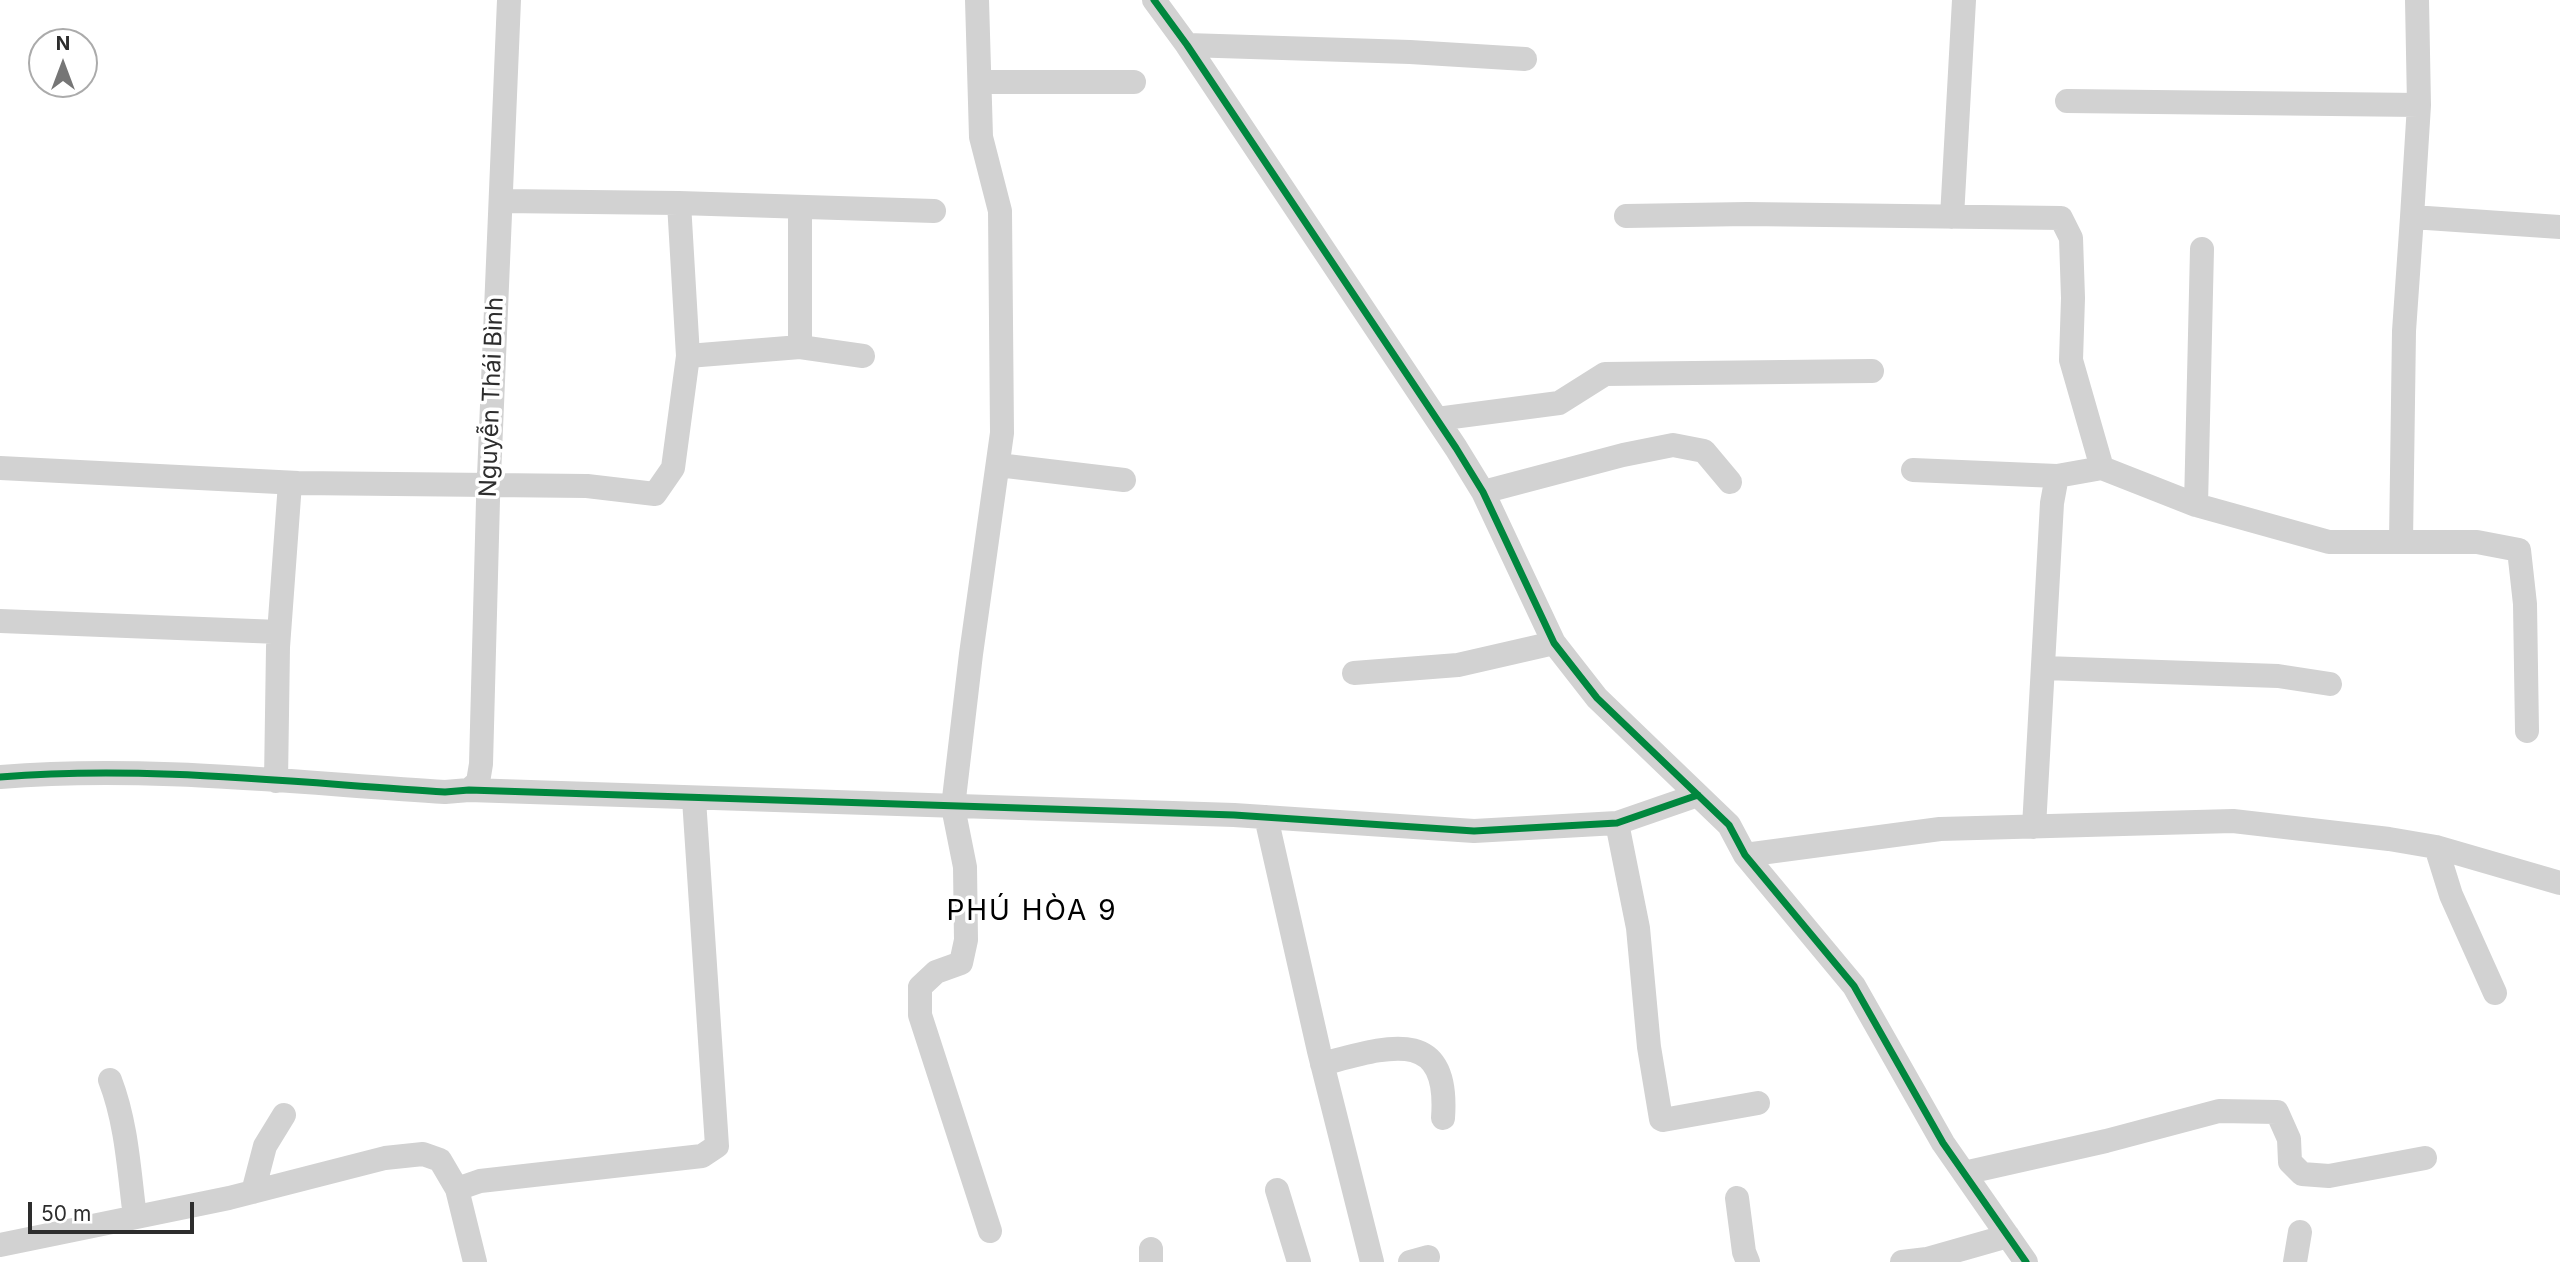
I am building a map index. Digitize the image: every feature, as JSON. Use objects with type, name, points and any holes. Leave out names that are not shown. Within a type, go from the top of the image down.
[{"type":"street","name":"Nguyễn Thái Bình","points":[[469,790],[478,782],[481,764],[488,485],[509,0]]},
{"type":"street","points":[[977,0],[981,137],[1000,211],[1002,433],[953,807],[965,867],[966,940],[961,963],[936,972],[920,987],[920,1015],[990,1231]]},
{"type":"street","points":[[1154,0],[1187,45],[1483,492],[1554,643],[1597,698],[1730,825],[1745,855],[1854,986],[1943,1143],[2026,1262]]},
{"type":"street","points":[[1952,216],[1964,0]]},
{"type":"street","points":[[2401,542],[2404,331],[2420,105],[2417,0]]},
{"type":"street","points":[[1187,45],[1410,52],[1525,60]]},
{"type":"street","points":[[980,82],[1134,82]]},
{"type":"street","points":[[2067,101],[2420,105]]},
{"type":"street","points":[[501,201],[679,203],[934,211]]},
{"type":"street","points":[[0,468],[290,482],[587,486],[655,494],[673,468],[688,356],[679,203]]},
{"type":"street","points":[[800,207],[800,347]]},
{"type":"street","points":[[1626,216],[2061,218],[2071,237],[2071,360],[2102,468]]},
{"type":"street","points":[[2412,217],[2560,227]]},
{"type":"street","points":[[2196,505],[2202,249]]},
{"type":"street","points":[[688,356],[800,347],[863,356]]},
{"type":"street","points":[[1437,419],[1559,403],[1605,374],[1872,371]]},
{"type":"street","points":[[1483,492],[1623,455],[1673,445],[1704,451],[1730,482]]},
{"type":"street","points":[[998,465],[1124,480]]},
{"type":"street","points":[[1913,470],[2057,476],[2102,468],[2196,505],[2329,542],[2477,542],[2519,550],[2525,604],[2527,731]]},
{"type":"street","points":[[2034,827],[2052,503],[2057,476]]},
{"type":"street","points":[[276,781],[279,632],[290,482]]},
{"type":"street","points":[[0,621],[279,632]]},
{"type":"street","points":[[1354,673],[1458,665],[1554,643]]},
{"type":"street","points":[[2044,668],[2278,676],[2330,684]]},
{"type":"street","points":[[0,777],[150,773],[445,792],[469,790],[1266,817],[1474,831],[1617,823],[1698,794]]},
{"type":"street","points":[[457,1189],[480,1181],[702,1156],[717,1146],[694,799]]},
{"type":"street","points":[[1266,817],[1322,1064],[1373,1262]]},
{"type":"street","points":[[1745,855],[1940,829],[2233,821],[2436,847],[2560,883]]},
{"type":"street","points":[[1617,823],[1638,929],[1649,1047],[1661,1119],[1758,1103]]},
{"type":"street","points":[[2436,847],[2451,895],[2495,993]]},
{"type":"street","points":[[1322,1064],[1378,1049],[1413,1048],[1433,1061],[1445,1094],[1443,1118]]},
{"type":"street","points":[[110,1080],[127,1149],[135,1217]]},
{"type":"street","points":[[1964,1173],[2106,1141],[2219,1111],[2277,1112],[2289,1139],[2290,1162],[2302,1174],[2329,1177],[2425,1158]]},
{"type":"street","points":[[253,1192],[265,1146],[284,1115]]},
{"type":"street","points":[[0,1245],[253,1192],[385,1158],[423,1154],[440,1160],[457,1189],[475,1262]]},
{"type":"street","points":[[1277,1190],[1298,1262]]},
{"type":"street","points":[[1738,1198],[1744,1252],[1748,1262]]},
{"type":"street","points":[[2295,1262],[2300,1232]]},
{"type":"street","points":[[1902,1262],[1927,1259],[2008,1236]]},
{"type":"cycle path","points":[[1154,0],[1187,45],[1456,448],[1483,492],[1554,643],[1597,698],[1729,825],[1745,855],[1854,986],[1943,1143],[2026,1262]]},
{"type":"cycle path","points":[[0,777],[167,774],[445,792],[469,790],[1234,815],[1474,831],[1617,823],[1698,795]]},
{"type":"district","name":"PHÚ HÒA 9","points":[[1032,912]]}]
